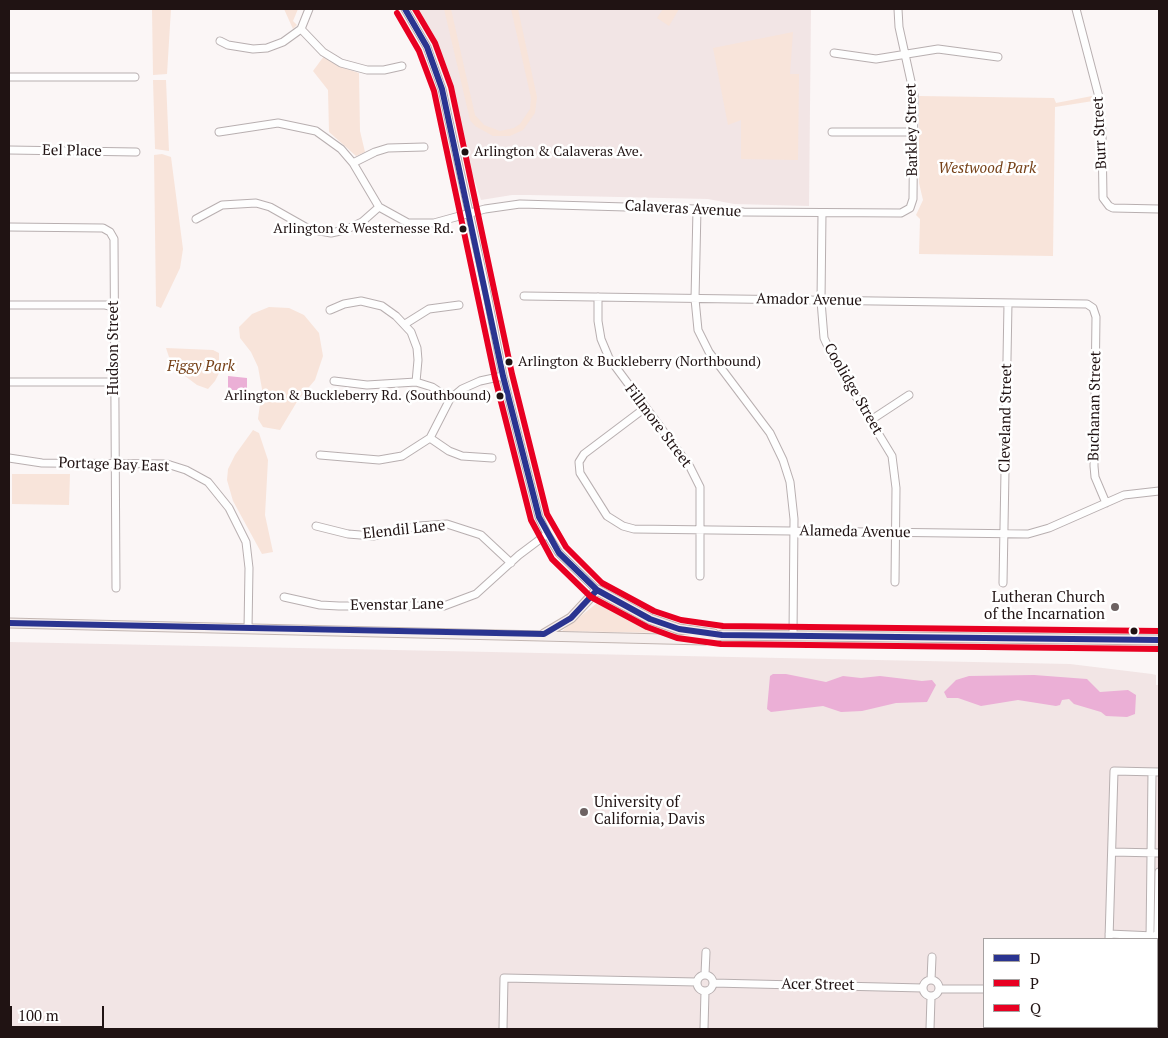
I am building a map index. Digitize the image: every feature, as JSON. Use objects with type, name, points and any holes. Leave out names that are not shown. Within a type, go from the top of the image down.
[{"type":"main road","points":[[544,634],[571,618],[597,590],[650,619],[679,629],[722,635],[1159,640]]},
{"type":"main road","points":[[9,623],[544,634],[705,640],[722,635]]},
{"type":"street","points":[[220,41],[228,45],[267,48],[283,42],[301,30],[308,9]]},
{"type":"street","points":[[405,9],[427,47],[442,89],[488,294],[503,376],[534,501],[547,534],[573,568],[597,590]]},
{"type":"street","name":"Barkley Street","points":[[897,213],[906,211],[913,202],[914,132],[914,84],[899,27],[898,9]]},
{"type":"street","name":"Burr Street","points":[[1076,9],[1099,97],[1102,133],[1103,198],[1113,208],[1159,209]]},
{"type":"street","points":[[301,30],[323,52],[341,63],[367,70],[384,70],[402,66]]},
{"type":"street","points":[[834,53],[876,59],[938,48],[998,57]]},
{"type":"street","points":[[9,77],[135,76]]},
{"type":"street","points":[[196,219],[222,206],[256,204],[270,207],[309,229],[331,233],[345,230],[362,222],[379,207],[353,163],[330,139],[298,126],[268,123],[220,132]]},
{"type":"street","points":[[832,132],[914,132]]},
{"type":"street","points":[[353,163],[388,148],[424,148]]},
{"type":"street","name":"Eel Place","points":[[9,150],[136,152]]},
{"type":"street","name":"Calaveras Avenue","points":[[379,207],[408,223],[423,224],[501,206],[520,204],[744,212],[897,213]]},
{"type":"street","points":[[697,209],[695,299],[697,324],[703,342],[760,418],[778,448],[792,491],[794,531],[793,636]]},
{"type":"street","name":"Coolidge Street","points":[[822,213],[821,301],[824,338],[835,362],[892,456],[895,472],[895,582]]},
{"type":"street","name":"Hudson Street","points":[[9,227],[103,228],[112,234],[114,243],[116,588]]},
{"type":"street","name":"Amador Avenue","points":[[524,296],[1080,303],[1093,308]]},
{"type":"street","name":"Fillmore Street","points":[[598,297],[598,321],[605,350],[619,373],[695,476],[700,487],[700,576]]},
{"type":"street","points":[[330,310],[344,304],[361,302],[374,304],[391,311],[405,324],[417,348],[416,382]]},
{"type":"street","name":"Cleveland Street","points":[[1004,583],[1008,303]]},
{"type":"street","points":[[9,305],[105,305],[114,307]]},
{"type":"street","points":[[405,324],[429,309],[459,305]]},
{"type":"street","name":"Buchanan Street","points":[[1093,308],[1096,317],[1094,466],[1095,477],[1106,503]]},
{"type":"street","points":[[320,455],[350,459],[393,459],[412,451],[430,438],[450,398],[473,383],[503,376]]},
{"type":"street","points":[[334,380],[367,385],[416,382],[432,387],[450,398]]},
{"type":"street","points":[[9,382],[114,382]]},
{"type":"street","points":[[871,420],[909,396]]},
{"type":"street","name":"Alameda Avenue","points":[[645,408],[584,454],[578,462],[580,473],[602,510],[614,522],[634,529],[1028,534],[1049,528],[1134,493],[1159,492]]},
{"type":"street","points":[[430,438],[449,451],[462,456],[492,458]]},
{"type":"street","name":"Portage Bay East","points":[[9,458],[32,463],[158,463],[180,467],[200,477],[222,497],[241,530],[247,548],[248,629]]},
{"type":"street","name":"Elendil Lane","points":[[316,526],[348,534],[373,536],[433,524],[455,526],[481,535],[511,562]]},
{"type":"street","name":"Evenstar Lane","points":[[284,597],[320,605],[444,606],[476,594],[511,562],[547,534]]},
{"type":"street","points":[[1114,771],[1156,772],[1151,853],[1154,937],[1109,937],[1114,771]]},
{"type":"street","points":[[1112,852],[1159,853]]},
{"type":"street","points":[[1154,937],[1159,872]]},
{"type":"street","points":[[705,974],[706,952]]},
{"type":"street","points":[[931,980],[932,957]]},
{"type":"street","points":[[705,974],[710,976],[713,983],[710,990],[705,991],[700,989],[697,982],[700,976],[705,974]]},
{"type":"street","points":[[503,1029],[504,978],[697,982]]},
{"type":"street","points":[[931,980],[926,982],[923,988],[925,994],[931,997]]},
{"type":"street","points":[[931,980],[936,982],[939,988],[936,995],[931,997]]},
{"type":"street","name":"Acer Street","points":[[713,983],[923,988]]},
{"type":"street","points":[[939,988],[983,990]]},
{"type":"street","points":[[704,1029],[705,991]]},
{"type":"street","points":[[930,1029],[931,997]]},
{"type":"shaded area","points":[[415,9],[811,9],[809,206],[734,204],[708,199],[529,195],[512,195],[481,200],[464,148],[449,84],[438,53]]},
{"type":"shaded area","points":[[228,376],[247,378],[247,390],[228,390]]},
{"type":"shaded area","name":"University of California, Davis","points":[[9,642],[1070,664],[1156,675],[1156,685],[1159,685],[1159,1029],[9,1029]]},
{"type":"shaded area","points":[[773,674],[786,674],[826,682],[843,676],[861,678],[880,676],[922,681],[932,680],[936,685],[927,702],[896,703],[862,711],[841,712],[823,706],[771,712],[767,709],[770,676]]},
{"type":"shaded area","points":[[1034,675],[1087,679],[1100,692],[1128,690],[1136,695],[1135,714],[1127,717],[1106,716],[1101,712],[1074,704],[1069,699],[1062,700],[1060,705],[1056,706],[1018,700],[981,706],[958,698],[947,698],[944,692],[956,680],[969,676]]},
{"type":"green space","points":[[152,9],[171,9],[167,74],[153,75]]},
{"type":"green space","points":[[284,9],[298,9],[293,21],[297,25],[293,29]]},
{"type":"green space","points":[[444,9],[451,9],[475,115],[484,125],[500,131],[514,128],[520,124],[530,109],[531,98],[511,9],[518,9],[537,97],[535,113],[523,130],[510,136],[493,136],[475,126],[470,120]]},
{"type":"green space","points":[[663,9],[679,9],[669,26],[657,18]]},
{"type":"green space","points":[[793,32],[790,74],[799,74],[798,160],[741,159],[741,120],[728,125],[713,48]]},
{"type":"green space","points":[[324,56],[341,67],[359,73],[360,131],[365,152],[356,156],[329,132],[328,90],[313,71]]},
{"type":"green space","points":[[153,80],[166,80],[169,151],[155,149]]},
{"type":"green space","name":"Westwood Park","points":[[919,96],[1054,98],[1056,103],[1092,96],[1093,101],[1055,107],[1053,256],[919,254],[920,219],[916,215],[923,200],[919,183]]},
{"type":"green space","points":[[162,154],[171,157],[183,249],[180,268],[161,308],[156,306],[154,155]]},
{"type":"green space","points":[[269,307],[289,308],[304,315],[319,333],[323,356],[315,380],[298,400],[280,430],[263,427],[258,419],[262,389],[258,367],[251,352],[240,338],[239,327],[252,314]]},
{"type":"green space","name":"Figgy Park","points":[[166,348],[213,350],[219,353],[219,373],[215,381],[208,389],[197,385],[171,363]]},
{"type":"green space","points":[[253,430],[259,433],[268,460],[265,515],[273,552],[262,554],[233,501],[227,480],[228,469],[235,455]]},
{"type":"green space","points":[[12,474],[70,474],[69,505],[12,504]]},
{"type":"green space","points":[[597,603],[625,618],[659,631],[659,633],[562,631]]},
{"type":"transit line","name":"D","points":[[405,9],[427,47],[442,89],[503,376],[539,517],[559,553],[597,590],[650,619],[679,629],[722,635],[1159,640]]},
{"type":"transit line","name":"Q","points":[[415,9],[435,43],[451,87],[512,374],[547,514],[566,547],[602,583],[654,611],[681,620],[723,626],[1159,631]]},
{"type":"transit line","name":"P","points":[[397,13],[419,51],[434,91],[495,378],[531,520],[552,559],[591,597],[647,627],[677,638],[721,644],[1159,649]]},
{"type":"transit line","name":"D","points":[[9,623],[544,634],[571,618],[597,590]]},
{"type":"place","name":"Arlington & Calaveras Ave.","points":[[465,152]]},
{"type":"place","name":"Arlington & Westernesse Rd.","points":[[463,229]]},
{"type":"place","name":"Arlington & Buckleberry (Northbound)","points":[[509,362]]},
{"type":"place","name":"Arlington & Buckleberry Rd. (Southbound)","points":[[500,396]]},
{"type":"place","name":"Lutheran Church of the Incarnation","points":[[1115,607]]},
{"type":"place","name":"University of California, Davis","points":[[584,812]]}]
